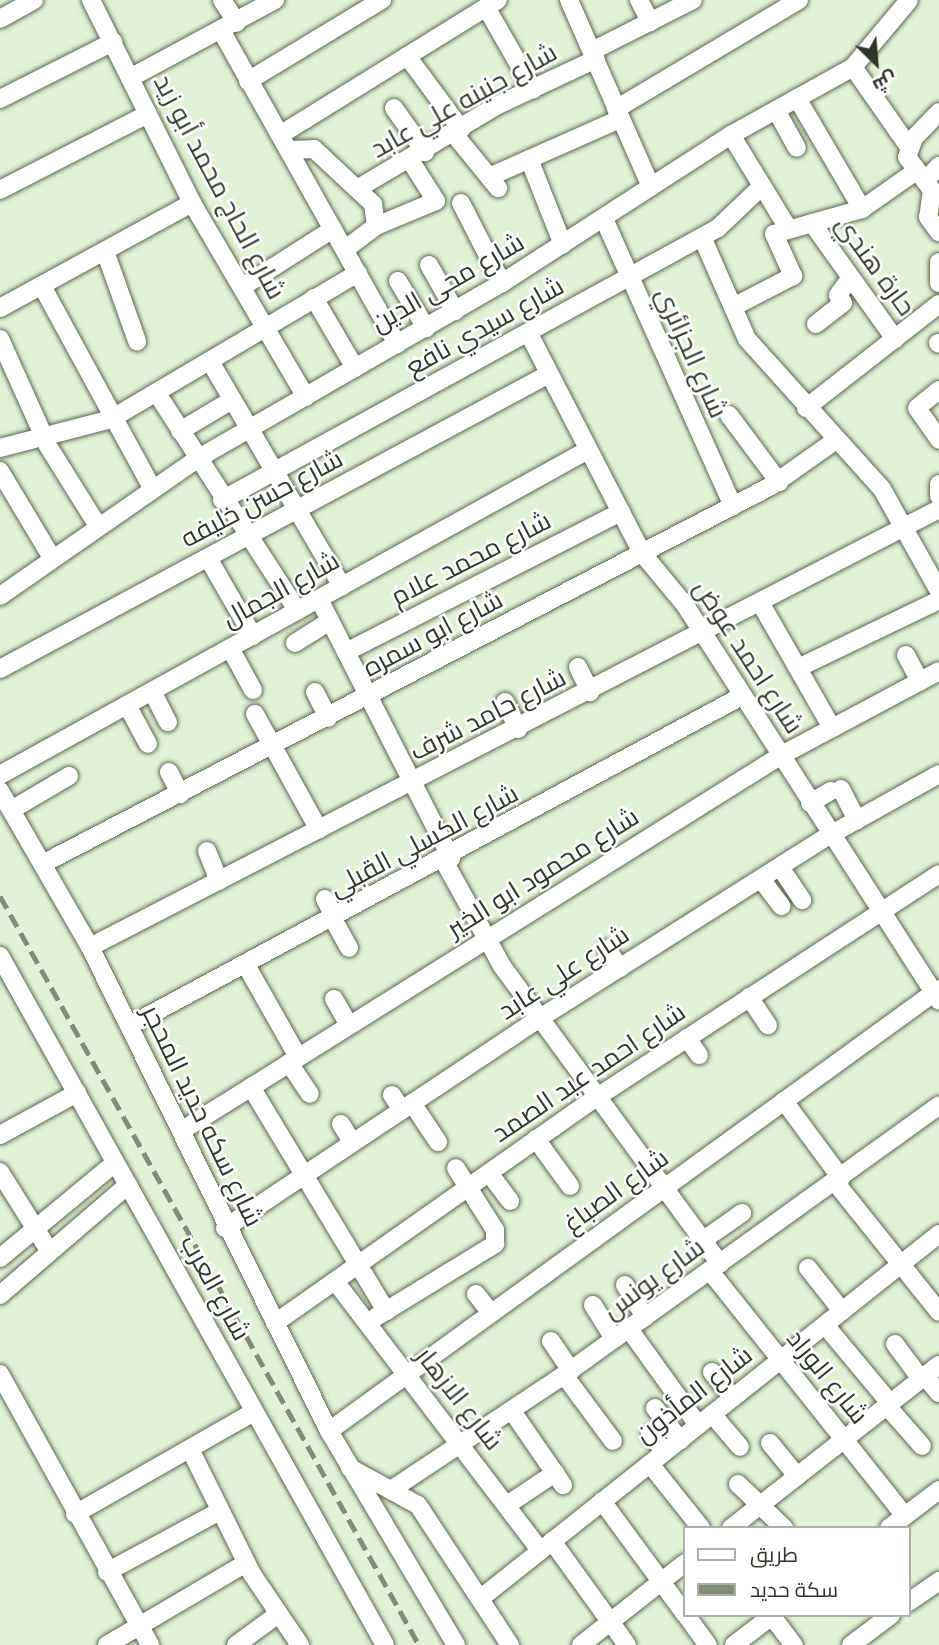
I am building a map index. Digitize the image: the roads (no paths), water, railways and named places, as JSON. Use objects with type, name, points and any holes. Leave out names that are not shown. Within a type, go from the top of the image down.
[{"type":"street","points":[[0,19],[34,0]]},
{"type":"street","name":"شارع الحاج محمد أبو زيد","points":[[92,0],[192,204],[306,397]]},
{"type":"street","points":[[222,0],[248,81],[285,142],[397,344]]},
{"type":"street","points":[[130,78],[230,27],[275,0]]},
{"type":"street","points":[[248,81],[383,0]]},
{"type":"street","points":[[569,0],[651,187]]},
{"type":"street","points":[[639,0],[650,22]]},
{"type":"street","name":"شارع جنينه علي عابد","points":[[357,189],[693,0]]},
{"type":"street","points":[[407,56],[493,182],[529,159],[618,114],[799,0]]},
{"type":"street","name":"شارع محى الدين","points":[[0,596],[197,459],[502,283],[731,135],[852,67],[909,0]]},
{"type":"street","points":[[285,142],[407,56],[492,4],[533,89]]},
{"type":"street","points":[[0,99],[113,42]]},
{"type":"street","points":[[852,67],[909,147]]},
{"type":"street","points":[[797,98],[862,209]]},
{"type":"street","points":[[345,249],[376,226],[440,207],[394,107]]},
{"type":"street","points":[[776,110],[797,148]]},
{"type":"street","points":[[939,112],[909,147],[907,160],[933,194],[928,217],[939,232]]},
{"type":"street","points":[[0,190],[148,114]]},
{"type":"street","points":[[731,135],[762,186],[793,276],[733,307]]},
{"type":"street","points":[[285,142],[314,149],[373,204],[376,226]]},
{"type":"street","points":[[780,233],[862,209],[939,164],[939,154]]},
{"type":"street","points":[[529,159],[563,245]]},
{"type":"street","name":"شارع سيدي نافع","points":[[222,499],[529,334],[702,237],[727,222],[762,186]]},
{"type":"street","points":[[461,203],[502,283]]},
{"type":"street","points":[[0,308],[192,204]]},
{"type":"street","name":"شارع الجزائري","points":[[604,219],[733,506]]},
{"type":"street","name":"حارة هندي","points":[[812,223],[848,281],[895,339]]},
{"type":"street","points":[[242,287],[333,229]]},
{"type":"street","points":[[702,237],[757,353],[836,440],[906,524],[936,580]]},
{"type":"street","points":[[105,251],[137,341]]},
{"type":"street","points":[[939,262],[934,275],[939,284]]},
{"type":"street","points":[[429,265],[454,311]]},
{"type":"street","points":[[0,448],[111,419],[158,395],[358,273]]},
{"type":"street","points":[[398,281],[426,328]]},
{"type":"street","points":[[816,324],[844,303],[838,295],[848,281]]},
{"type":"street","points":[[41,286],[111,419],[152,488]]},
{"type":"street","points":[[314,298],[355,368]]},
{"type":"street","points":[[806,408],[939,304]]},
{"type":"street","name":"شارع احمد عوض","points":[[529,334],[642,553],[702,635],[879,913],[937,994]]},
{"type":"street","points":[[0,339],[44,435],[98,526]]},
{"type":"street","points":[[211,363],[342,586]]},
{"type":"street","name":"شارع حسن خليفه","points":[[0,669],[297,512],[549,374]]},
{"type":"street","points":[[939,390],[918,408],[939,440]]},
{"type":"street","points":[[158,395],[247,538],[298,611]]},
{"type":"street","points":[[180,431],[232,400]]},
{"type":"street","points":[[729,415],[779,482]]},
{"type":"street","name":"شارع ابو سمره","points":[[46,862],[369,697],[779,482],[836,440]]},
{"type":"street","name":"شارع الجمال","points":[[0,775],[588,450]]},
{"type":"street","points":[[0,471],[52,558]]},
{"type":"street","points":[[939,484],[939,496]]},
{"type":"street","name":"شارع حامد شرف","points":[[90,947],[219,881],[285,839],[319,830],[413,783],[702,635],[906,524],[939,509]]},
{"type":"street","name":"شارع محمد علام","points":[[346,652],[621,512]]},
{"type":"street","points":[[208,558],[253,636]]},
{"type":"street","name":"شارع الوراد","points":[[319,599],[413,783],[485,939],[702,1241],[715,1268],[780,1360],[905,1516]]},
{"type":"street","points":[[798,668],[939,600]]},
{"type":"street","points":[[761,604],[832,728]]},
{"type":"street","points":[[295,643],[330,621]]},
{"type":"street","points":[[230,648],[253,690]]},
{"type":"street","points":[[906,655],[920,681]]},
{"type":"street","points":[[578,667],[590,692]]},
{"type":"street","name":"شارع محمود ابو الخير","points":[[181,1131],[780,756],[939,671]]},
{"type":"street","points":[[152,691],[168,722]]},
{"type":"street","points":[[315,692],[328,718]]},
{"type":"street","name":"شارع الكسلي القبلي","points":[[129,1026],[447,860],[740,697]]},
{"type":"street","points":[[505,702],[518,729]]},
{"type":"street","points":[[127,705],[148,744]]},
{"type":"street","points":[[255,714],[319,830]]},
{"type":"street","points":[[169,772],[180,794]]},
{"type":"street","name":"شارع علي عابد","points":[[225,1228],[540,1018],[830,835],[939,774]]},
{"type":"street","points":[[13,809],[69,776]]},
{"type":"street","points":[[810,803],[836,790],[858,820]]},
{"type":"street","name":"شارع سكه حديد المحجر","points":[[0,791],[46,862],[90,947],[181,1131],[225,1228],[329,1431],[456,1645]]},
{"type":"street","points":[[207,850],[219,881]]},
{"type":"street","points":[[780,867],[802,900]]},
{"type":"street","name":"شارع احمد عبد الصمد","points":[[275,1324],[357,1265],[439,1199],[468,1188],[597,1097],[939,874]]},
{"type":"street","points":[[761,878],[781,906]]},
{"type":"street","points":[[325,899],[349,948]]},
{"type":"street","points":[[607,949],[620,968]]},
{"type":"street","name":"شارع العرب","points":[[0,956],[385,1645]]},
{"type":"street","points":[[246,965],[310,1094]]},
{"type":"street","name":"شارع الصباغ","points":[[329,1431],[784,1101],[937,994]]},
{"type":"street","points":[[749,997],[768,1025]]},
{"type":"street","points":[[334,999],[349,1025]]},
{"type":"street","points":[[687,1038],[699,1055]]},
{"type":"street","points":[[251,1087],[386,1311]]},
{"type":"street","points":[[0,1135],[77,1093]]},
{"type":"street","points":[[392,1095],[407,1107],[438,1142]]},
{"type":"street","points":[[784,1101],[838,1180],[939,1312]]},
{"type":"street","name":"شارع يونس","points":[[394,1488],[463,1445],[568,1373],[939,1106]]},
{"type":"street","points":[[341,1124],[353,1143]]},
{"type":"street","points":[[536,1139],[570,1186]]},
{"type":"street","points":[[0,1258],[116,1163]]},
{"type":"street","points":[[368,1322],[495,1244],[495,1230],[456,1168]]},
{"type":"street","points":[[0,1172],[50,1252]]},
{"type":"street","points":[[489,1172],[510,1201]]},
{"type":"street","points":[[0,1295],[128,1185]]},
{"type":"street","points":[[702,1241],[742,1213]]},
{"type":"street","name":"شارع المأذون","points":[[481,1598],[938,1236]]},
{"type":"street","points":[[808,1268],[842,1311]]},
{"type":"street","name":"شارع الازهار","points":[[335,1281],[507,1505],[546,1546],[627,1645]]},
{"type":"street","points":[[625,1284],[645,1317]]},
{"type":"street","points":[[476,1294],[491,1313]]},
{"type":"street","points":[[593,1305],[705,1420],[740,1447]]},
{"type":"street","points":[[825,1325],[922,1446]]},
{"type":"street","points":[[551,1341],[568,1373],[613,1441]]},
{"type":"street","points":[[895,1344],[928,1373],[939,1393]]},
{"type":"street","points":[[712,1373],[733,1398]]},
{"type":"street","points":[[734,1526],[928,1373]]},
{"type":"street","points":[[0,1374],[137,1627],[150,1645]]},
{"type":"street","points":[[654,1408],[680,1440]]},
{"type":"street","points":[[507,1505],[559,1479],[512,1411]]},
{"type":"street","points":[[75,1514],[254,1412]]},
{"type":"street","points":[[650,1434],[665,1452]]},
{"type":"street","points":[[771,1443],[797,1476]]},
{"type":"street","points":[[190,1449],[246,1563],[300,1645]]},
{"type":"street","points":[[650,1464],[699,1526]]},
{"type":"street","points":[[350,1468],[394,1488],[418,1506],[510,1645]]},
{"type":"street","points":[[738,1484],[782,1526]]},
{"type":"street","points":[[892,1526],[939,1490]]},
{"type":"street","points":[[603,1501],[684,1611]]},
{"type":"street","points":[[107,1572],[220,1511]]},
{"type":"street","points":[[107,1645],[246,1563]]},
{"type":"street","points":[[586,1644],[684,1564]]},
{"type":"street","points":[[911,1601],[939,1581]]},
{"type":"street","points":[[236,1645],[278,1614]]},
{"type":"street","points":[[688,1617],[708,1645]]},
{"type":"street","points":[[734,1645],[771,1617]]},
{"type":"street","points":[[773,1617],[794,1645]]},
{"type":"street","points":[[851,1645],[888,1617]]},
{"type":"railway","points":[[0,896],[419,1645]]}]
